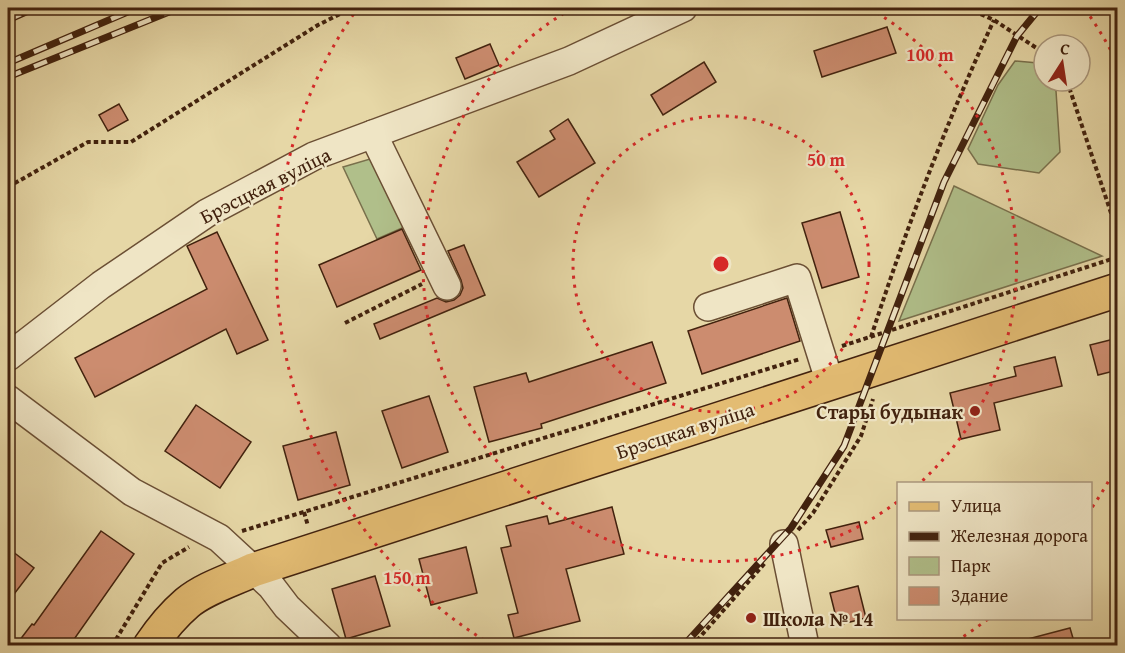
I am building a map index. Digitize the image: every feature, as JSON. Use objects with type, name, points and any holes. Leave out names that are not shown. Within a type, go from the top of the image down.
[{"type":"main road","name":"Брэсцкая вуліца","points":[[150,645],[187,603],[253,570],[825,368],[1118,290]]},
{"type":"street","name":"Брэсцкая вуліца","points":[[8,357],[101,285],[207,213],[314,156],[569,61],[683,8]]},
{"type":"street","points":[[373,134],[444,280]]},
{"type":"street","points":[[708,307],[797,278],[825,368]]},
{"type":"street","points":[[8,399],[132,492],[219,538],[271,585],[287,607],[328,645]]},
{"type":"street","points":[[784,544],[805,645]]},
{"type":"path","points":[[8,187],[88,142],[130,142],[318,25],[352,8]]},
{"type":"path","points":[[967,8],[994,20],[1032,45]]},
{"type":"path","points":[[871,337],[888,284],[942,139],[994,20]]},
{"type":"path","points":[[1071,93],[1118,234]]},
{"type":"path","points":[[112,645],[162,563],[193,545],[825,368],[871,337],[1118,257]]},
{"type":"path","points":[[345,323],[444,280]]},
{"type":"green space","points":[[1015,61],[1032,62],[1032,93],[1056,93],[1060,152],[1039,173],[978,164],[968,149],[998,85]]},
{"type":"green space","points":[[370,159],[379,164],[409,225],[377,239],[343,167]]},
{"type":"green space","points":[[954,186],[1102,256],[899,321]]},
{"type":"building","points":[[887,27],[896,53],[822,77],[814,51]]},
{"type":"building","points":[[490,44],[499,65],[465,79],[456,58]]},
{"type":"building","points":[[704,62],[716,82],[663,115],[651,95]]},
{"type":"building","points":[[119,104],[128,120],[108,131],[99,115]]},
{"type":"building","points":[[568,119],[595,163],[539,197],[517,162],[555,139],[550,131]]},
{"type":"building","points":[[840,212],[859,277],[822,288],[802,223]]},
{"type":"building","points":[[402,229],[421,270],[337,307],[319,265]]},
{"type":"building","points":[[217,232],[268,340],[237,354],[226,329],[95,397],[75,358],[207,289],[187,246]]},
{"type":"building","points":[[464,245],[485,295],[380,339],[374,324],[437,298],[446,302],[460,295],[463,288],[461,280],[448,251]]},
{"type":"building","points":[[787,298],[800,341],[702,374],[688,331]]},
{"type":"building","points":[[1118,338],[1118,370],[1098,375],[1090,345]]},
{"type":"building","points":[[652,342],[666,383],[541,424],[542,428],[489,442],[474,387],[526,373],[529,382]]},
{"type":"building","points":[[1055,357],[1062,386],[994,403],[1000,430],[961,439],[950,393],[1016,376],[1014,367]]},
{"type":"building","points":[[429,396],[448,452],[402,468],[382,411]]},
{"type":"building","points":[[196,405],[251,442],[220,488],[165,451]]},
{"type":"building","points":[[336,432],[350,485],[298,500],[283,446]]},
{"type":"building","points":[[612,507],[624,554],[566,569],[580,621],[514,638],[508,615],[518,613],[501,548],[511,546],[506,526],[547,516],[549,524]]},
{"type":"building","points":[[859,522],[863,539],[831,547],[826,530]]},
{"type":"building","points":[[101,531],[134,554],[70,645],[16,645],[32,624],[34,625]]},
{"type":"building","points":[[466,547],[477,593],[431,605],[419,559]]},
{"type":"building","points":[[8,548],[34,568],[8,602]]},
{"type":"building","points":[[375,576],[390,626],[346,639],[332,589]]},
{"type":"building","points":[[858,586],[866,618],[838,625],[830,593]]},
{"type":"building","points":[[1070,628],[1075,645],[1025,645],[1024,640]]},
{"type":"railway","points":[[8,20],[35,8]]},
{"type":"railway","points":[[8,63],[137,8]]},
{"type":"railway","points":[[8,77],[179,8]]},
{"type":"railway","points":[[683,646],[791,528],[844,446],[944,182],[1017,36],[1040,8]]},
{"type":"place","name":"Стары будынак","points":[[975,411]]},
{"type":"place","name":"Школа № 14","points":[[751,618]]}]
